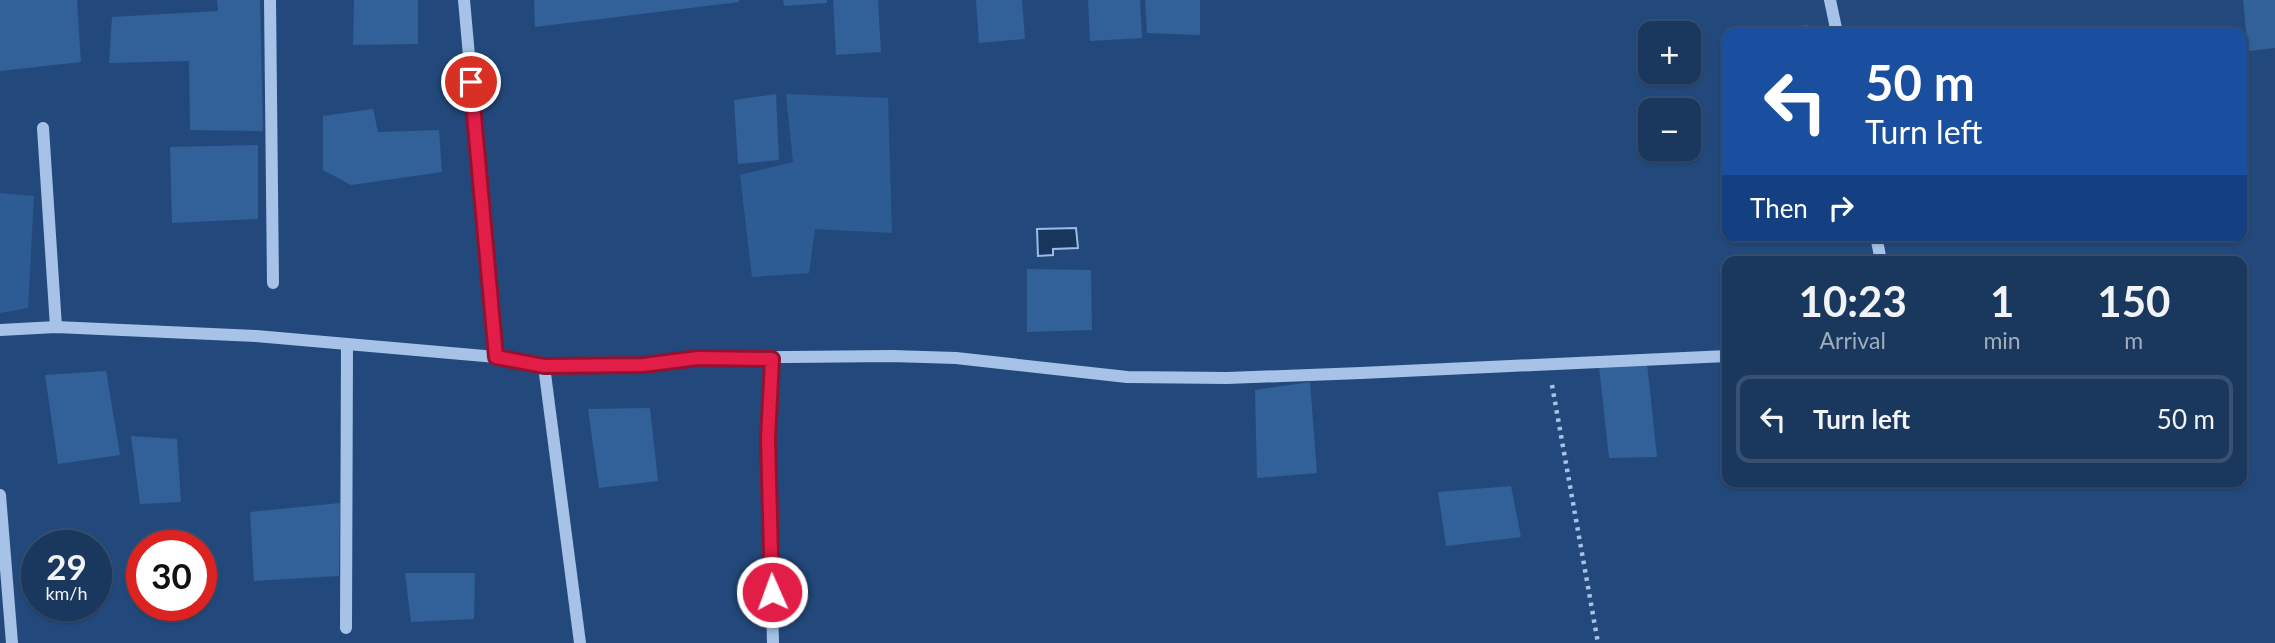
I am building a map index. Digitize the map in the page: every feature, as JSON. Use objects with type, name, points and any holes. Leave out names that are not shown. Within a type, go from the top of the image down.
[{"type":"street","points":[[270,0],[273,283]]},
{"type":"street","points":[[464,0],[496,357]]},
{"type":"street","points":[[1830,0],[1836,28]]},
{"type":"street","points":[[43,128],[56,327]]},
{"type":"street","points":[[0,330],[56,327],[256,336],[496,357],[544,366],[643,365],[698,358],[892,356],[956,358],[1127,377],[1213,377],[1722,356]]},
{"type":"street","points":[[346,628],[347,346]]},
{"type":"street","points":[[772,359],[768,439],[773,643]]},
{"type":"street","points":[[544,366],[580,643]]},
{"type":"street","points":[[0,495],[12,643]]},
{"type":"path","points":[[1548,363],[1598,643]]},
{"type":"shaded area","points":[[786,94],[888,98],[892,233],[815,229],[809,273],[752,277],[740,175],[793,162]]},
{"type":"shaded area","points":[[0,193],[34,196],[28,308],[0,313]]},
{"type":"shaded area","points":[[1076,228],[1078,248],[1053,249],[1053,255],[1038,256],[1037,229]]},
{"type":"building","points":[[0,0],[77,0],[81,62],[0,71]]},
{"type":"building","points":[[217,0],[260,0],[263,131],[190,130],[189,61],[109,63],[112,17],[218,11]]},
{"type":"building","points":[[354,0],[418,0],[418,44],[353,45]]},
{"type":"building","points":[[534,0],[739,0],[739,2],[535,27]]},
{"type":"building","points":[[783,0],[827,0],[827,3],[784,6]]},
{"type":"building","points":[[833,0],[878,0],[881,52],[836,55]]},
{"type":"building","points":[[976,0],[1022,0],[1025,39],[979,43]]},
{"type":"building","points":[[1088,0],[1140,0],[1142,38],[1090,41]]},
{"type":"building","points":[[1145,0],[1200,0],[1200,35],[1147,33]]},
{"type":"building","points":[[2243,0],[2275,0],[2275,48],[2248,51]]},
{"type":"building","points":[[1808,25],[1808,28],[1773,28]]},
{"type":"building","points":[[776,94],[779,160],[738,164],[734,100]]},
{"type":"building","points":[[373,109],[378,132],[439,130],[442,172],[351,185],[323,170],[323,116]]},
{"type":"building","points":[[258,145],[258,219],[172,223],[170,147]]},
{"type":"building","points":[[1027,269],[1091,270],[1092,330],[1027,332]]},
{"type":"building","points":[[1647,363],[1657,457],[1609,458],[1599,366]]},
{"type":"building","points":[[106,371],[120,455],[58,464],[45,375]]},
{"type":"building","points":[[1310,382],[1317,473],[1257,478],[1255,390]]},
{"type":"building","points":[[650,408],[658,481],[599,488],[588,409]]},
{"type":"building","points":[[131,436],[177,439],[181,502],[140,504]]},
{"type":"building","points":[[1511,486],[1521,537],[1446,546],[1438,492]]},
{"type":"building","points":[[340,503],[339,576],[254,581],[250,512]]},
{"type":"building","points":[[405,573],[475,573],[474,619],[411,622]]},
{"type":"route","points":[[471,82],[496,357],[544,366],[643,365],[698,358],[772,359],[768,439],[772,592]]}]
